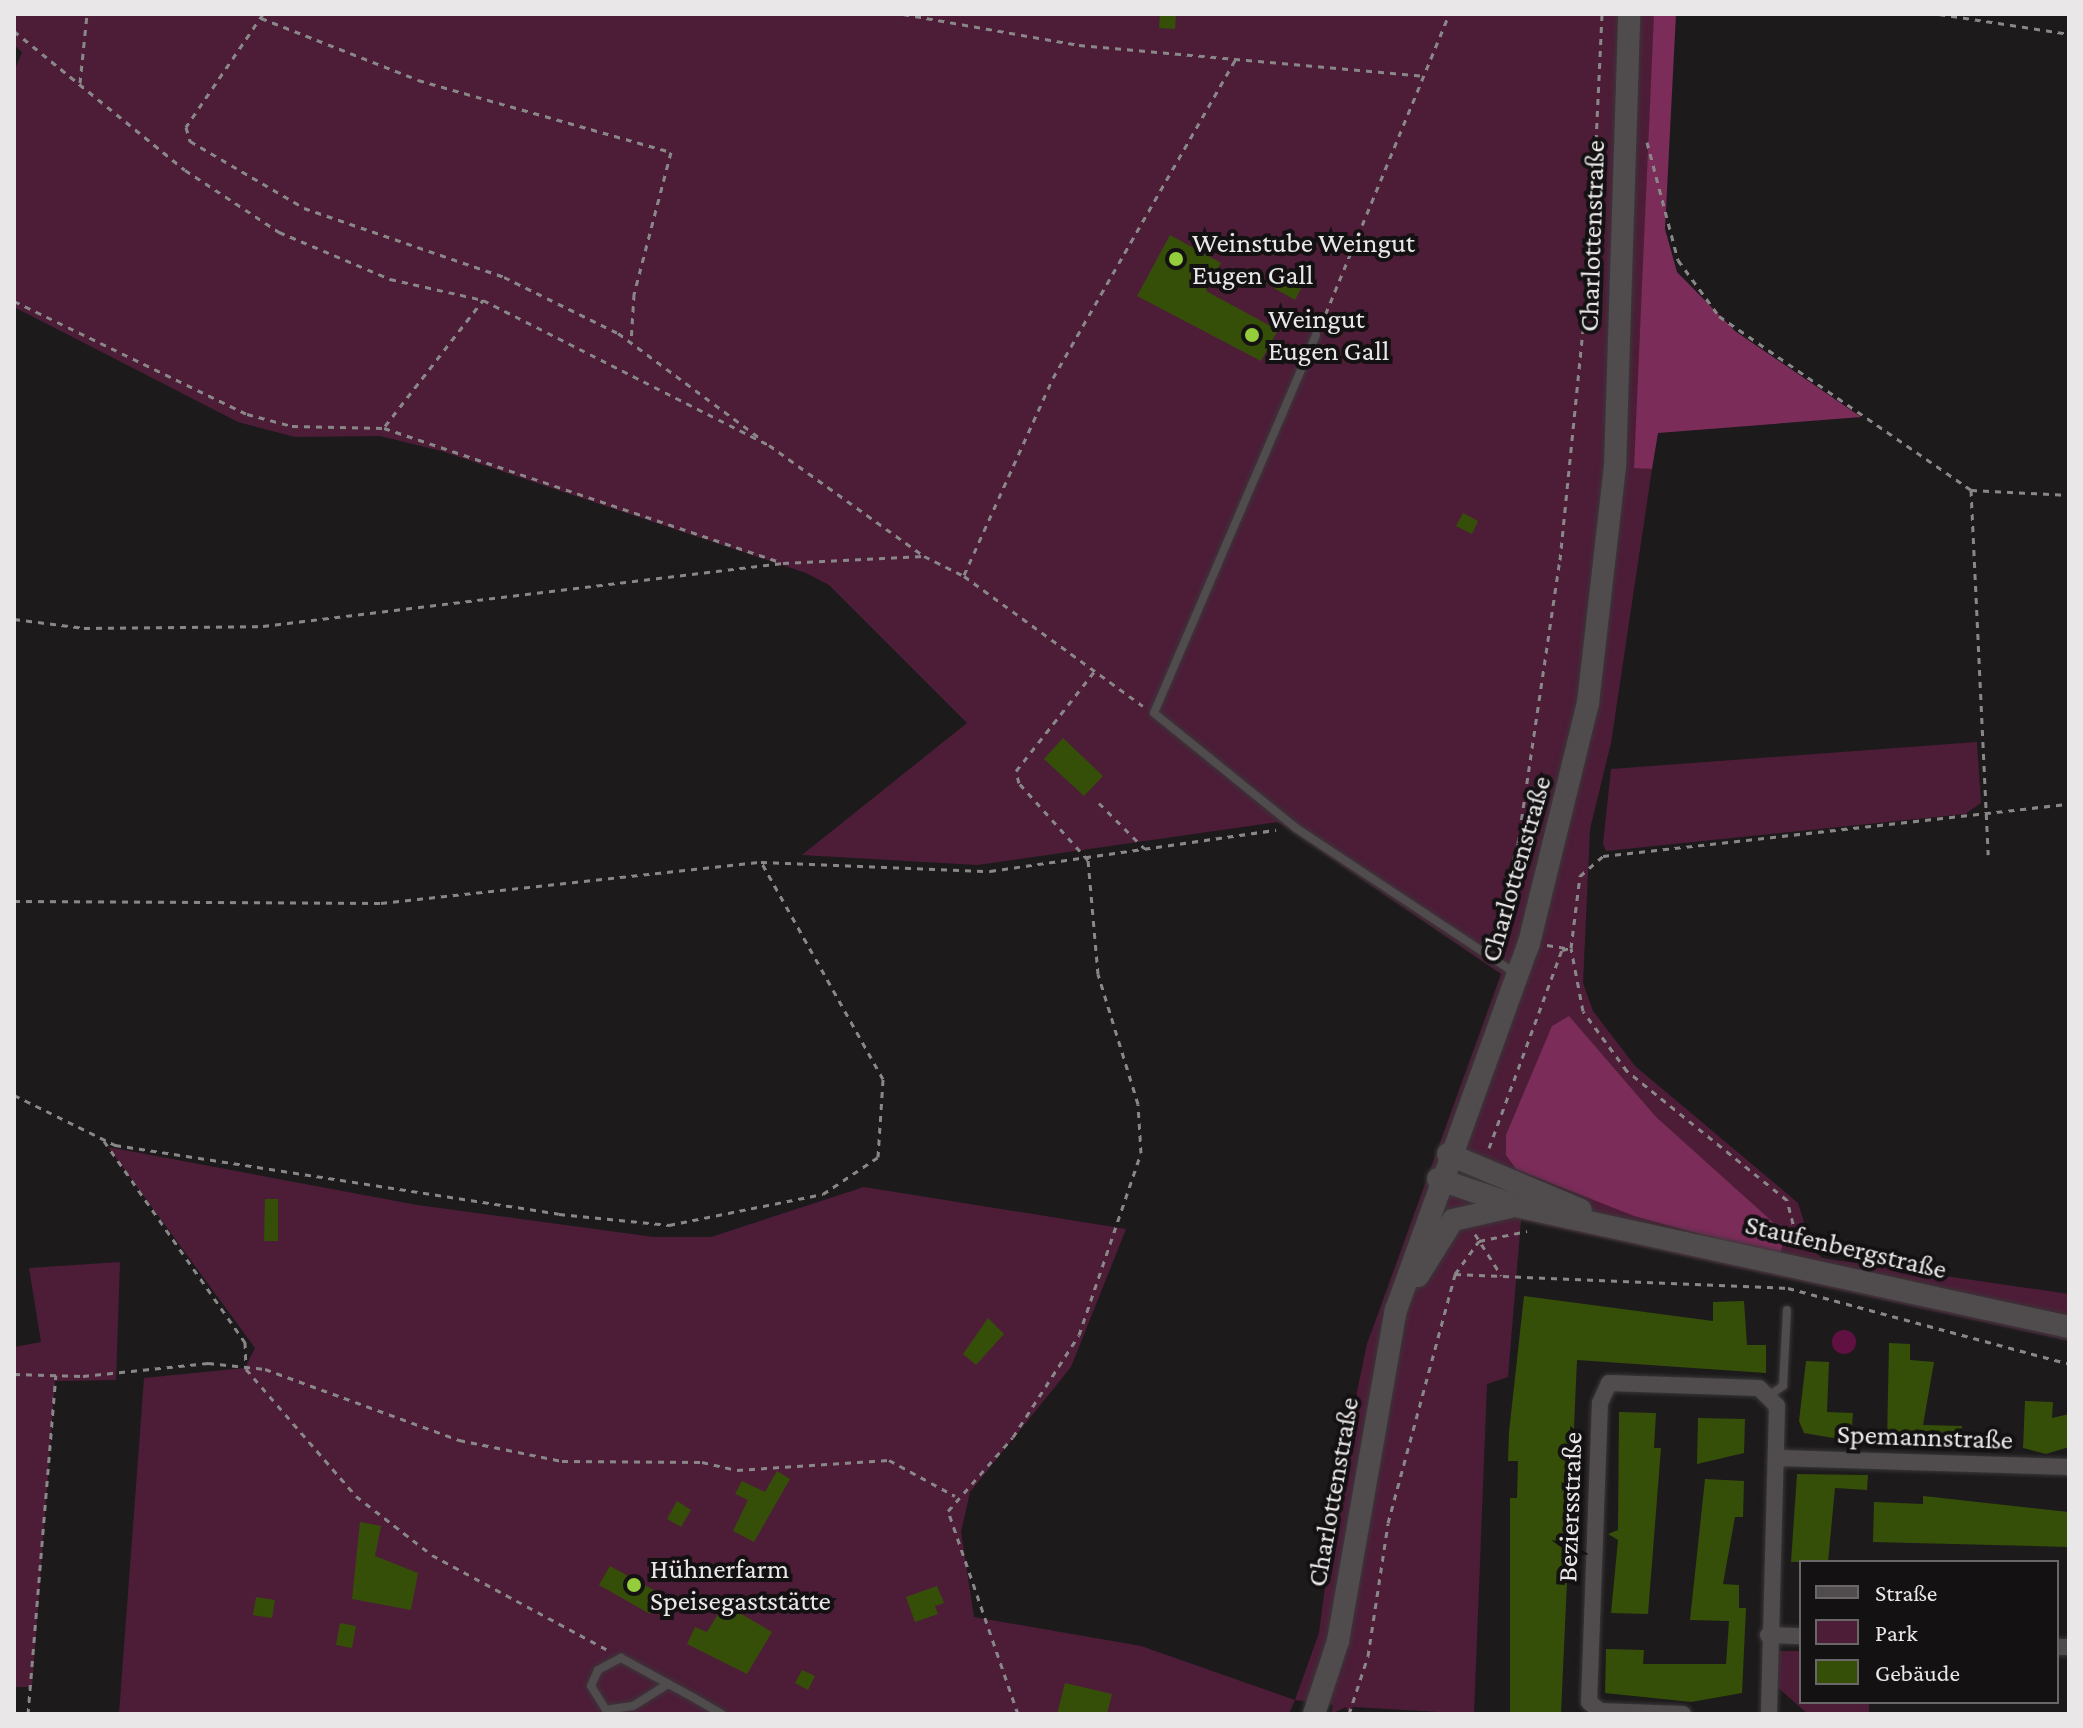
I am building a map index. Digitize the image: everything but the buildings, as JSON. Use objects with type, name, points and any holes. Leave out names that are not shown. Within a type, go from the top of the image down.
[{"type":"main road","name":"Charlottenstraße","points":[[1314,1714],[1338,1641],[1396,1310],[1438,1179],[1518,975],[1569,805],[1604,585],[1629,14]]},
{"type":"main road","name":"Staufenbergstraße","points":[[1448,1154],[1611,1223]]},
{"type":"main road","name":"Staufenbergstraße","points":[[1438,1179],[1520,1207],[1611,1223],[1797,1268],[2069,1327]]},
{"type":"main road","name":"Staufenbergstraße","points":[[1396,1310],[1453,1220],[1485,1208],[1520,1207]]},
{"type":"street","name":"Beziersstraße","points":[[1683,1714],[1612,1712],[1589,1702],[1601,1392],[1609,1383],[1634,1382],[1759,1388],[1770,1395]]},
{"type":"street","points":[[1769,1714],[1768,1635],[1779,1458],[1770,1395]]},
{"type":"street","name":"Spemannstraße","points":[[1779,1458],[2069,1467]]},
{"type":"street","points":[[1768,1635],[1799,1636]]},
{"type":"lane","points":[[1316,335],[1154,713],[1296,828],[1518,975]]},
{"type":"lane","points":[[1770,1395],[1783,1386],[1787,1310]]},
{"type":"lane","points":[[668,1684],[633,1706],[606,1710],[591,1686],[598,1670],[621,1658],[668,1684],[722,1714]]},
{"type":"path","points":[[80,83],[87,14]]},
{"type":"path","points":[[903,14],[1079,45],[1238,55],[1426,76]]},
{"type":"path","points":[[1316,335],[1426,76],[1449,14]]},
{"type":"path","points":[[1488,953],[1518,843],[1560,560],[1591,248],[1602,14]]},
{"type":"path","points":[[1939,14],[2069,34]]},
{"type":"path","points":[[631,343],[634,294],[671,152],[418,80],[262,16],[186,127],[190,141],[304,208],[504,277],[631,343],[924,556],[964,576],[1154,713]]},
{"type":"path","points":[[14,31],[185,170],[279,232],[376,274],[483,300],[769,445]]},
{"type":"path","points":[[964,576],[1053,378],[1238,55]]},
{"type":"path","points":[[1626,113],[1654,161],[1678,260],[1719,316],[1971,490],[2069,495]]},
{"type":"path","points":[[384,428],[483,300]]},
{"type":"path","points":[[14,301],[247,414],[292,426],[384,428],[783,563]]},
{"type":"path","points":[[1971,490],[1988,855]]},
{"type":"path","points":[[14,619],[84,628],[263,626],[783,563],[924,556]]},
{"type":"path","points":[[1018,1714],[948,1511],[956,1497],[1013,1437],[1079,1335],[1141,1153],[1138,1104],[1098,974],[1088,860],[1019,783],[1016,771],[1094,672]]},
{"type":"path","points":[[1099,803],[1144,848]]},
{"type":"path","points":[[1797,1268],[1800,1231],[1787,1200],[1627,1071],[1583,1011],[1571,948],[1574,890],[1588,863],[1603,856],[1987,816],[2069,804]]},
{"type":"path","points":[[14,901],[381,903],[761,862],[990,871],[1088,860],[1144,848],[1296,828]]},
{"type":"path","points":[[14,1095],[104,1141],[346,1187],[669,1225],[823,1194],[878,1157],[883,1079],[761,862]]},
{"type":"path","points":[[1484,1161],[1562,950],[1571,948]]},
{"type":"path","points":[[104,1141],[245,1342],[246,1369],[356,1496],[432,1555],[621,1658]]},
{"type":"path","points":[[1479,1241],[1501,1276]]},
{"type":"path","points":[[1455,1274],[1788,1288],[2069,1364]]},
{"type":"path","points":[[14,1374],[56,1375],[208,1363],[278,1373],[459,1440],[562,1461],[702,1462],[737,1470],[889,1460],[956,1497]]},
{"type":"path","points":[[28,1714],[56,1375]]},
{"type":"green space","points":[[14,14],[1661,14],[1643,468],[1652,469],[1611,743],[1590,829],[1583,983],[1593,1011],[1635,1066],[1798,1203],[1813,1250],[1822,1258],[2069,1294],[2069,1341],[1521,1220],[1508,1377],[1487,1384],[1474,1714],[1353,1707],[1349,1714],[1346,1707],[1331,1714],[1333,1705],[1295,1700],[1319,1633],[1340,1473],[1367,1344],[1501,974],[1278,822],[977,865],[802,855],[967,723],[829,585],[806,573],[441,451],[380,436],[295,437],[238,422],[14,307],[14,72],[22,52],[14,45]]},
{"type":"green space","points":[[1977,742],[1981,803],[1965,814],[1606,851],[1603,844],[1611,769]]},
{"type":"green space","points":[[108,1147],[417,1205],[654,1237],[711,1237],[864,1187],[1126,1229],[1071,1367],[970,1492],[961,1532],[974,1617],[1141,1646],[1295,1700],[1289,1714],[119,1714],[144,1378],[245,1368],[255,1348]]},
{"type":"green space","points":[[120,1262],[116,1380],[55,1381],[32,1687],[14,1687],[14,1347],[41,1342],[29,1268]]},
{"type":"green space","points":[[1779,1651],[1799,1651],[1799,1704],[1869,1704],[1869,1714],[1808,1714],[1777,1687]]},
{"type":"shaded area","points":[[1654,14],[1676,14],[1665,229],[1677,272],[1735,331],[1861,417],[1658,433],[1652,469],[1634,468]]},
{"type":"shaded area","points":[[1569,1016],[1656,1117],[1785,1233],[1780,1256],[1634,1216],[1516,1169],[1506,1155],[1506,1135],[1552,1026]]},
{"type":"shaded area","points":[[1844,1330],[1853,1333],[1856,1342],[1853,1351],[1844,1354],[1835,1351],[1832,1342],[1835,1333]]},
{"type":"place","name":"Weinstube Weingut Eugen Gall","points":[[1176,259]]},
{"type":"place","name":"Weingut Eugen Gall","points":[[1252,335]]},
{"type":"place","name":"Hühnerfarm Speisegaststätte","points":[[634,1585]]}]
